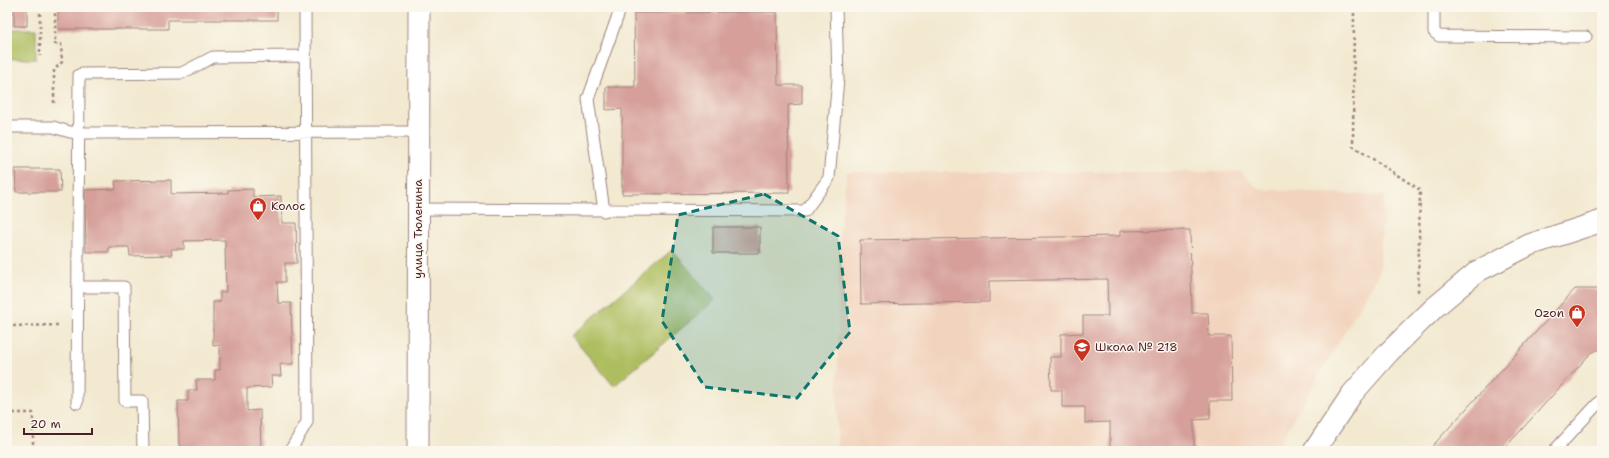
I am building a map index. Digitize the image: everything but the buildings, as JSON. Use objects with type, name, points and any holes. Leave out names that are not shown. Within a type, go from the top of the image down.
[{"type":"street","name":"улица Тюленина","points":[[418,451],[419,7]]},
{"type":"street","points":[[1314,451],[1352,394],[1389,352],[1434,308],[1478,271],[1528,244],[1602,221]]},
{"type":"lane","points":[[290,451],[307,422],[305,7]]},
{"type":"lane","points":[[604,211],[588,99],[621,7]]},
{"type":"lane","points":[[418,209],[805,211],[829,178],[838,79],[836,7]]},
{"type":"lane","points":[[1434,7],[1434,32],[1439,36],[1586,37]]},
{"type":"lane","points":[[77,403],[79,77],[82,74],[182,73],[213,57],[305,56]]},
{"type":"lane","points":[[7,127],[53,126],[70,132],[79,133],[419,132]]},
{"type":"lane","points":[[78,287],[124,286],[124,401],[142,401],[143,451]]},
{"type":"lane","points":[[1554,451],[1602,399]]},
{"type":"path","points":[[40,7],[40,56]]},
{"type":"path","points":[[54,103],[54,70],[62,62],[61,44],[55,44],[55,7]]},
{"type":"path","points":[[1354,7],[1353,146],[1420,190],[1417,325]]},
{"type":"path","points":[[7,326],[78,325]]},
{"type":"path","points":[[7,413],[33,413],[33,451]]},
{"type":"highlighted area","points":[[764,194],[838,236],[850,332],[797,398],[705,387],[662,321],[678,215]]},
{"type":"shaded area","name":"Школа № 218","points":[[847,172],[1241,172],[1258,189],[1384,196],[1379,273],[1275,451],[837,451],[839,240]]},
{"type":"green space","points":[[7,7],[8,29],[36,29],[36,59],[7,59]]},
{"type":"green space","points":[[672,250],[715,300],[614,386],[571,336]]},
{"type":"place","name":"Колос","points":[[258,221]]},
{"type":"place","name":"Ozon","points":[[1577,328]]},
{"type":"place","name":"Школа № 218","points":[[1082,362]]}]
